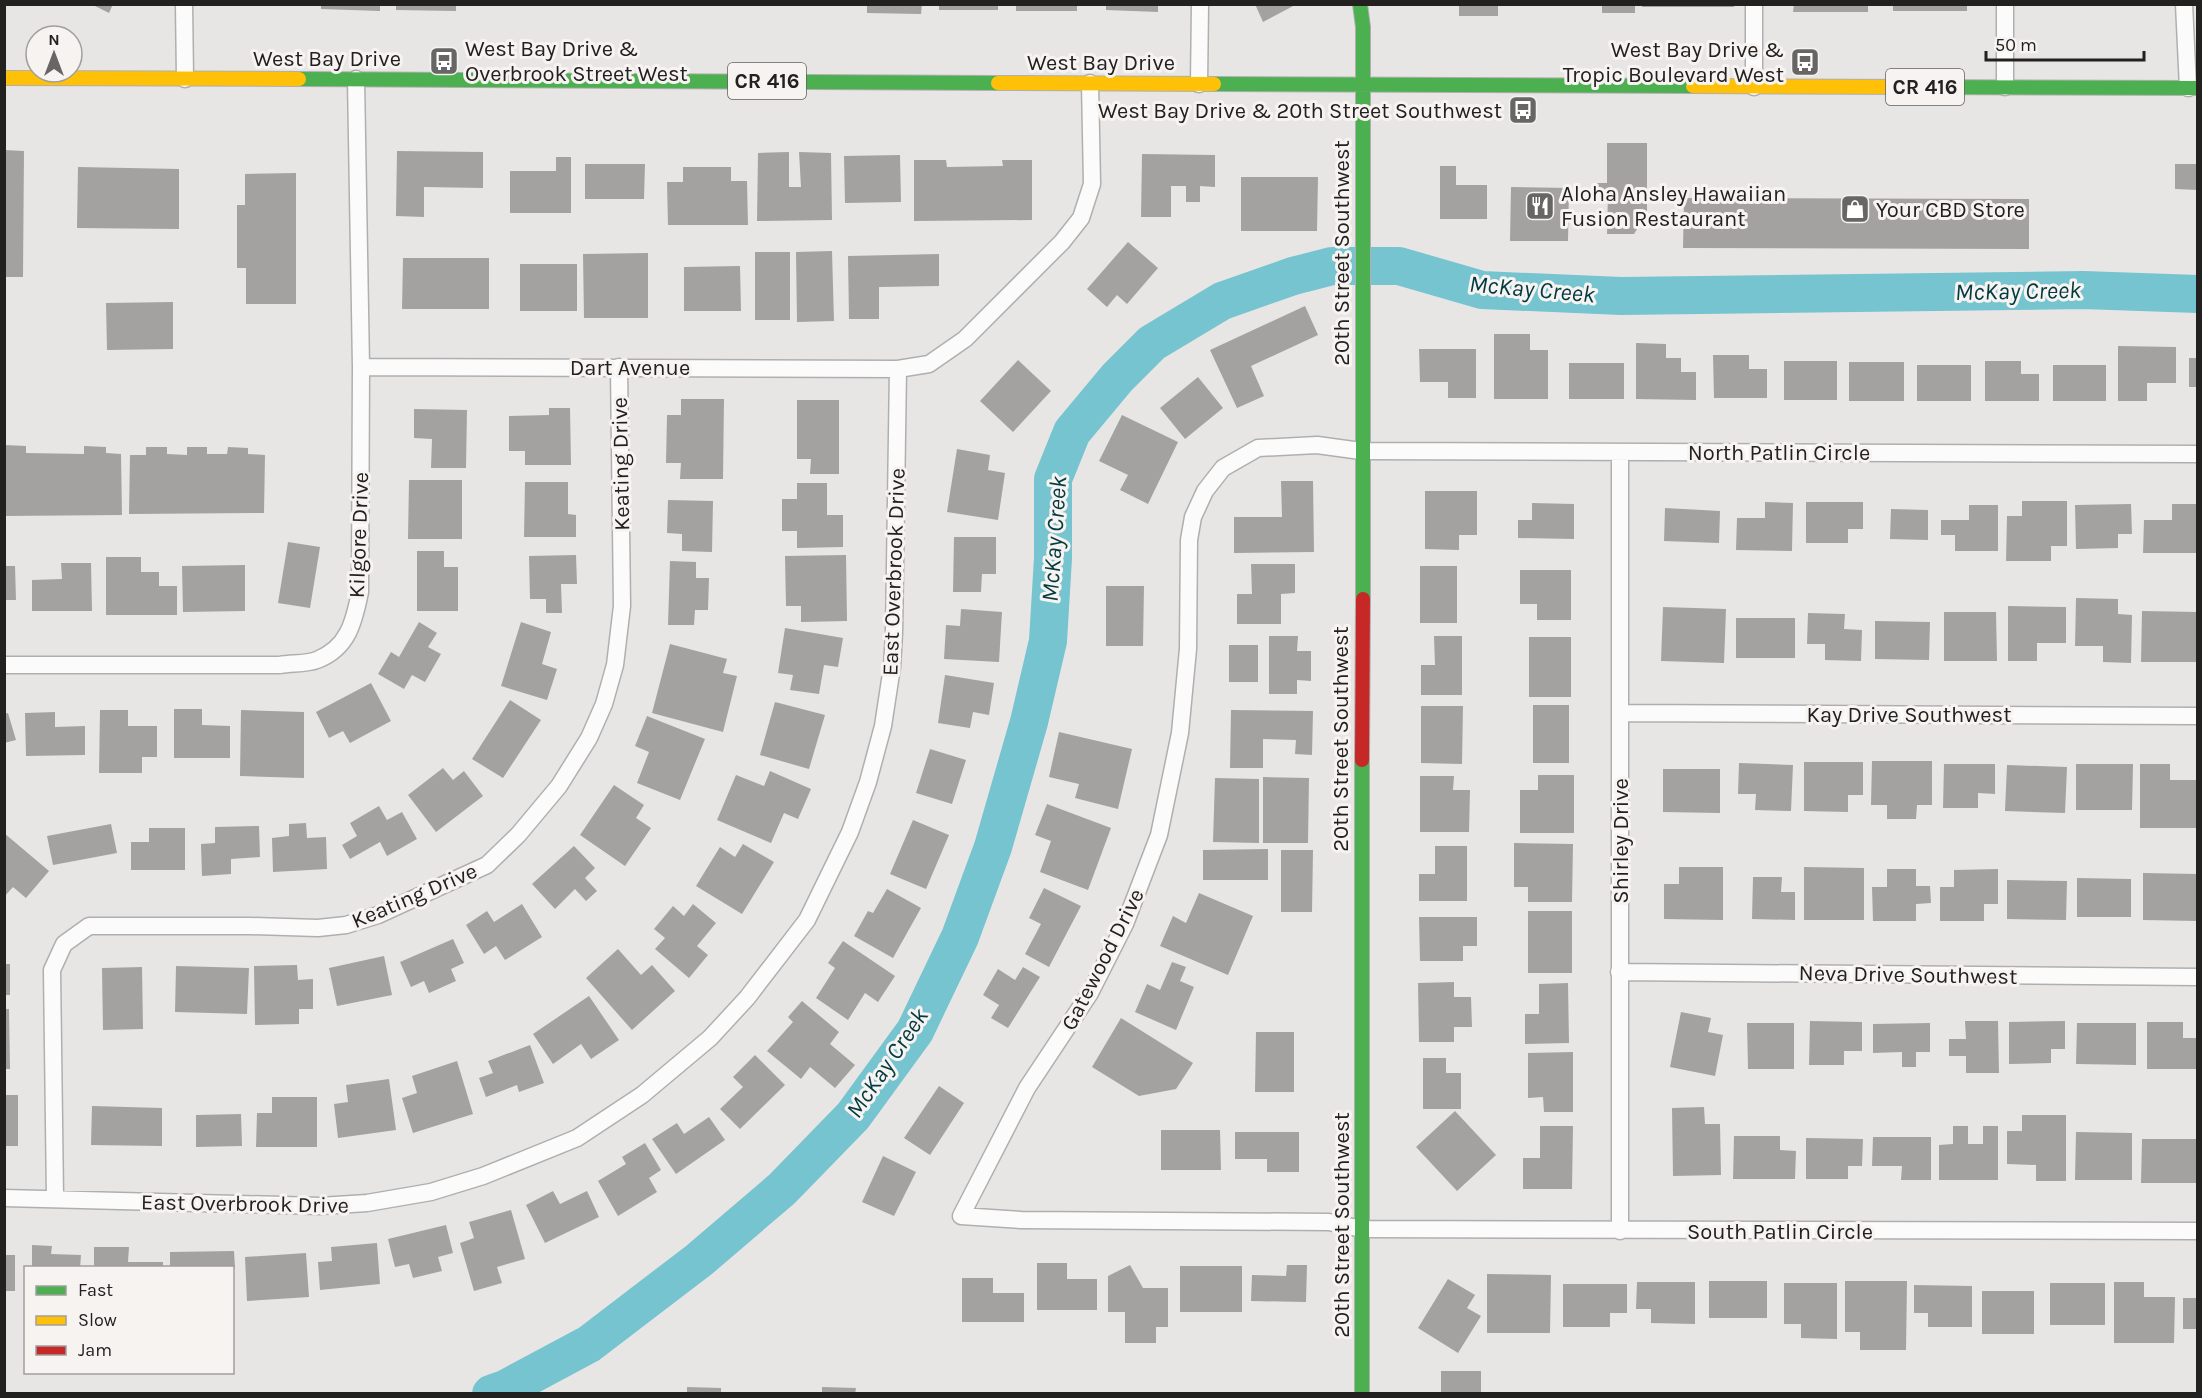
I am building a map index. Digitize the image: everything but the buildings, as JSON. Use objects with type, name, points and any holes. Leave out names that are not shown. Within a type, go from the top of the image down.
[{"type":"main road","name":"20th Street Southwest","points":[[1360,4],[1363,27],[1362,1394]]},
{"type":"main road","name":"West Bay Drive","points":[[4,78],[2193,88]]},
{"type":"street","points":[[184,4],[185,79]]},
{"type":"street","points":[[1199,84],[1200,4]]},
{"type":"street","points":[[1754,4],[1754,87]]},
{"type":"street","points":[[2005,4],[2005,87]]},
{"type":"street","points":[[2184,4],[2193,88]]},
{"type":"street","name":"Kilgore Drive","points":[[4,665],[280,665],[316,660],[340,647],[354,621],[360,592],[361,367],[356,79]]},
{"type":"street","points":[[898,369],[929,364],[965,339],[1062,242],[1081,218],[1092,184],[1090,83]]},
{"type":"street","name":"Dart Avenue","points":[[361,367],[898,369]]},
{"type":"street","name":"Keating Drive","points":[[55,1198],[52,970],[64,944],[89,926],[318,928],[346,925],[378,915],[488,865],[518,835],[559,786],[589,738],[604,704],[615,665],[622,606],[619,367]]},
{"type":"street","name":"East Overbrook Drive","points":[[4,1198],[320,1206],[367,1203],[431,1192],[483,1176],[577,1138],[642,1095],[710,1038],[747,998],[807,920],[850,832],[868,782],[883,726],[892,667],[898,369]]},
{"type":"street","name":"Gatewood Drive","points":[[1361,452],[1317,445],[1258,448],[1223,468],[1205,491],[1193,516],[1189,540],[1188,649],[1180,733],[1159,835],[1125,924],[1090,993],[1027,1088],[961,1216],[1021,1220],[1329,1222],[1362,1229]]},
{"type":"street","name":"North Patlin Circle","points":[[1361,452],[2198,454]]},
{"type":"street","name":"Shirley Drive","points":[[1620,452],[1620,1231]]},
{"type":"street","name":"Kay Drive Southwest","points":[[1621,713],[2198,716]]},
{"type":"street","name":"Neva Drive Southwest","points":[[1619,972],[2198,977]]},
{"type":"street","name":"South Patlin Circle","points":[[1362,1229],[2198,1231]]},
{"type":"waterway","name":"McKay Creek","points":[[491,1394],[505,1389],[589,1344],[699,1260],[782,1189],[853,1116],[915,1031],[960,937],[993,847],[1029,722],[1048,641],[1053,558],[1053,479],[1072,432],[1117,378],[1152,343],[1222,301],[1293,276],[1332,266],[1399,266],[1482,290],[1621,296],[2083,290],[2198,294]]},
{"type":"traffic: fast","points":[[1360,4],[1363,27],[1363,599]]},
{"type":"traffic: fast","points":[[299,79],[998,83]]},
{"type":"traffic: fast","points":[[1214,84],[1693,86]]},
{"type":"traffic: fast","points":[[1917,87],[2198,88]]},
{"type":"traffic: fast","points":[[1362,760],[1362,1394]]},
{"type":"traffic: slow","points":[[4,78],[299,79]]},
{"type":"traffic: slow","points":[[998,83],[1214,84]]},
{"type":"traffic: slow","points":[[1693,86],[1917,87]]},
{"type":"traffic: jam","points":[[1362,760],[1363,599]]},
{"type":"place","name":"West Bay Drive & Overbrook Street West","points":[[444,61]]},
{"type":"place","name":"West Bay Drive & Tropic Boulevard West","points":[[1805,62]]},
{"type":"place","name":"West Bay Drive & 20th Street Southwest","points":[[1523,110]]},
{"type":"place","name":"Aloha Ansley Hawaiian Fusion Restaurant","points":[[1540,206]]},
{"type":"place","name":"Your CBD Store","points":[[1855,209]]}]
